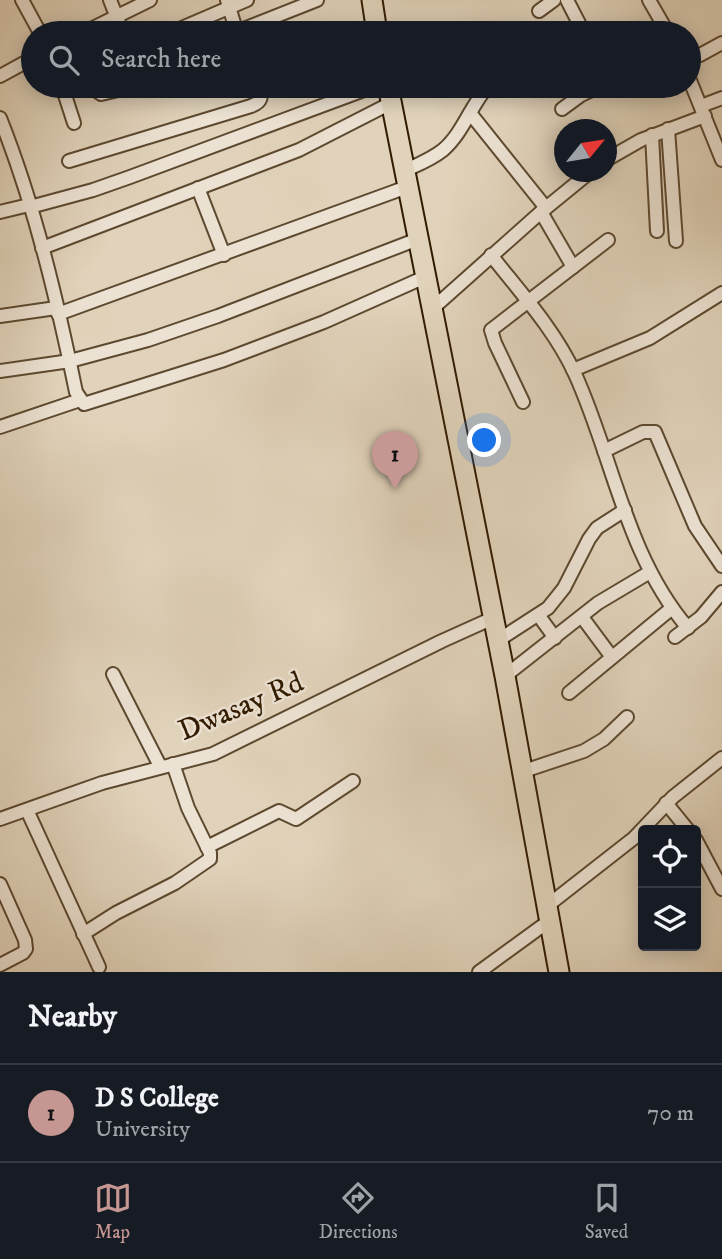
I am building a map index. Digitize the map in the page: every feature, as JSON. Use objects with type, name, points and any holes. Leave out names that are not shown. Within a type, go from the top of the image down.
[{"type":"highway","points":[[372,0],[375,21]]},
{"type":"highway","points":[[391,98],[505,676],[559,972]]},
{"type":"street","points":[[22,0],[33,21]]},
{"type":"street","points":[[110,0],[118,21]]},
{"type":"street","points":[[108,21],[150,0]]},
{"type":"street","points":[[193,21],[228,4],[247,0]]},
{"type":"street","points":[[265,21],[317,0]]},
{"type":"street","points":[[539,11],[554,0]]},
{"type":"street","points":[[567,0],[578,21]]},
{"type":"street","points":[[649,0],[661,21]]},
{"type":"street","points":[[228,4],[233,21]]},
{"type":"street","points":[[701,54],[722,43]]},
{"type":"street","points":[[0,76],[21,65]]},
{"type":"street","points":[[66,98],[74,123]]},
{"type":"street","points":[[69,161],[251,106],[259,103],[261,98]]},
{"type":"street","points":[[0,212],[93,190],[343,98]]},
{"type":"street","points":[[42,248],[299,150],[384,98]]},
{"type":"street","points":[[0,316],[57,311],[224,255],[405,179],[445,149],[478,98]]},
{"type":"street","points":[[562,110],[577,98]]},
{"type":"street","points":[[697,98],[722,157]]},
{"type":"street","points":[[617,154],[652,135],[668,130],[722,98]]},
{"type":"street","points":[[470,113],[544,210],[573,267]]},
{"type":"street","points":[[0,118],[17,162],[42,248],[80,400],[87,404],[224,360],[324,322],[425,277]]},
{"type":"street","points":[[668,130],[676,241]]},
{"type":"street","points":[[652,135],[657,231]]},
{"type":"street","points":[[432,309],[578,182]]},
{"type":"street","points":[[198,188],[224,255]]},
{"type":"street","points":[[0,371],[70,360],[148,340],[418,239]]},
{"type":"street","points":[[523,402],[491,330],[608,240]]},
{"type":"street","points":[[491,255],[550,332],[573,370],[591,410],[625,510],[650,572],[688,628]]},
{"type":"street","points":[[573,370],[650,338],[722,293]]},
{"type":"street","points":[[0,427],[80,400]]},
{"type":"street","points":[[604,451],[643,432],[655,432],[695,526],[722,566]]},
{"type":"street","points":[[497,641],[539,616],[564,588],[597,528],[625,510]]},
{"type":"street","points":[[505,676],[615,591],[650,572]]},
{"type":"street","points":[[675,637],[701,617],[722,592]]},
{"type":"street","points":[[569,693],[672,608]]},
{"type":"street","points":[[539,616],[555,638]]},
{"type":"street","points":[[582,617],[611,656]]},
{"type":"street","name":"Dwasay Rd","points":[[0,819],[102,782],[213,754],[492,618]]},
{"type":"street","points":[[83,934],[116,913],[175,883],[211,857],[166,765],[113,674]]},
{"type":"street","points":[[521,772],[593,747],[627,718]]},
{"type":"street","points":[[479,972],[634,838],[666,803],[722,758]]},
{"type":"street","points":[[207,847],[279,811],[296,819],[352,781]]},
{"type":"street","points":[[666,803],[684,825]]},
{"type":"street","points":[[27,810],[99,967]]},
{"type":"street","points":[[701,849],[722,889]]},
{"type":"street","points":[[0,884],[26,945],[23,953],[0,965]]},
{"type":"place","name":"D S College","points":[[395,489]]}]
